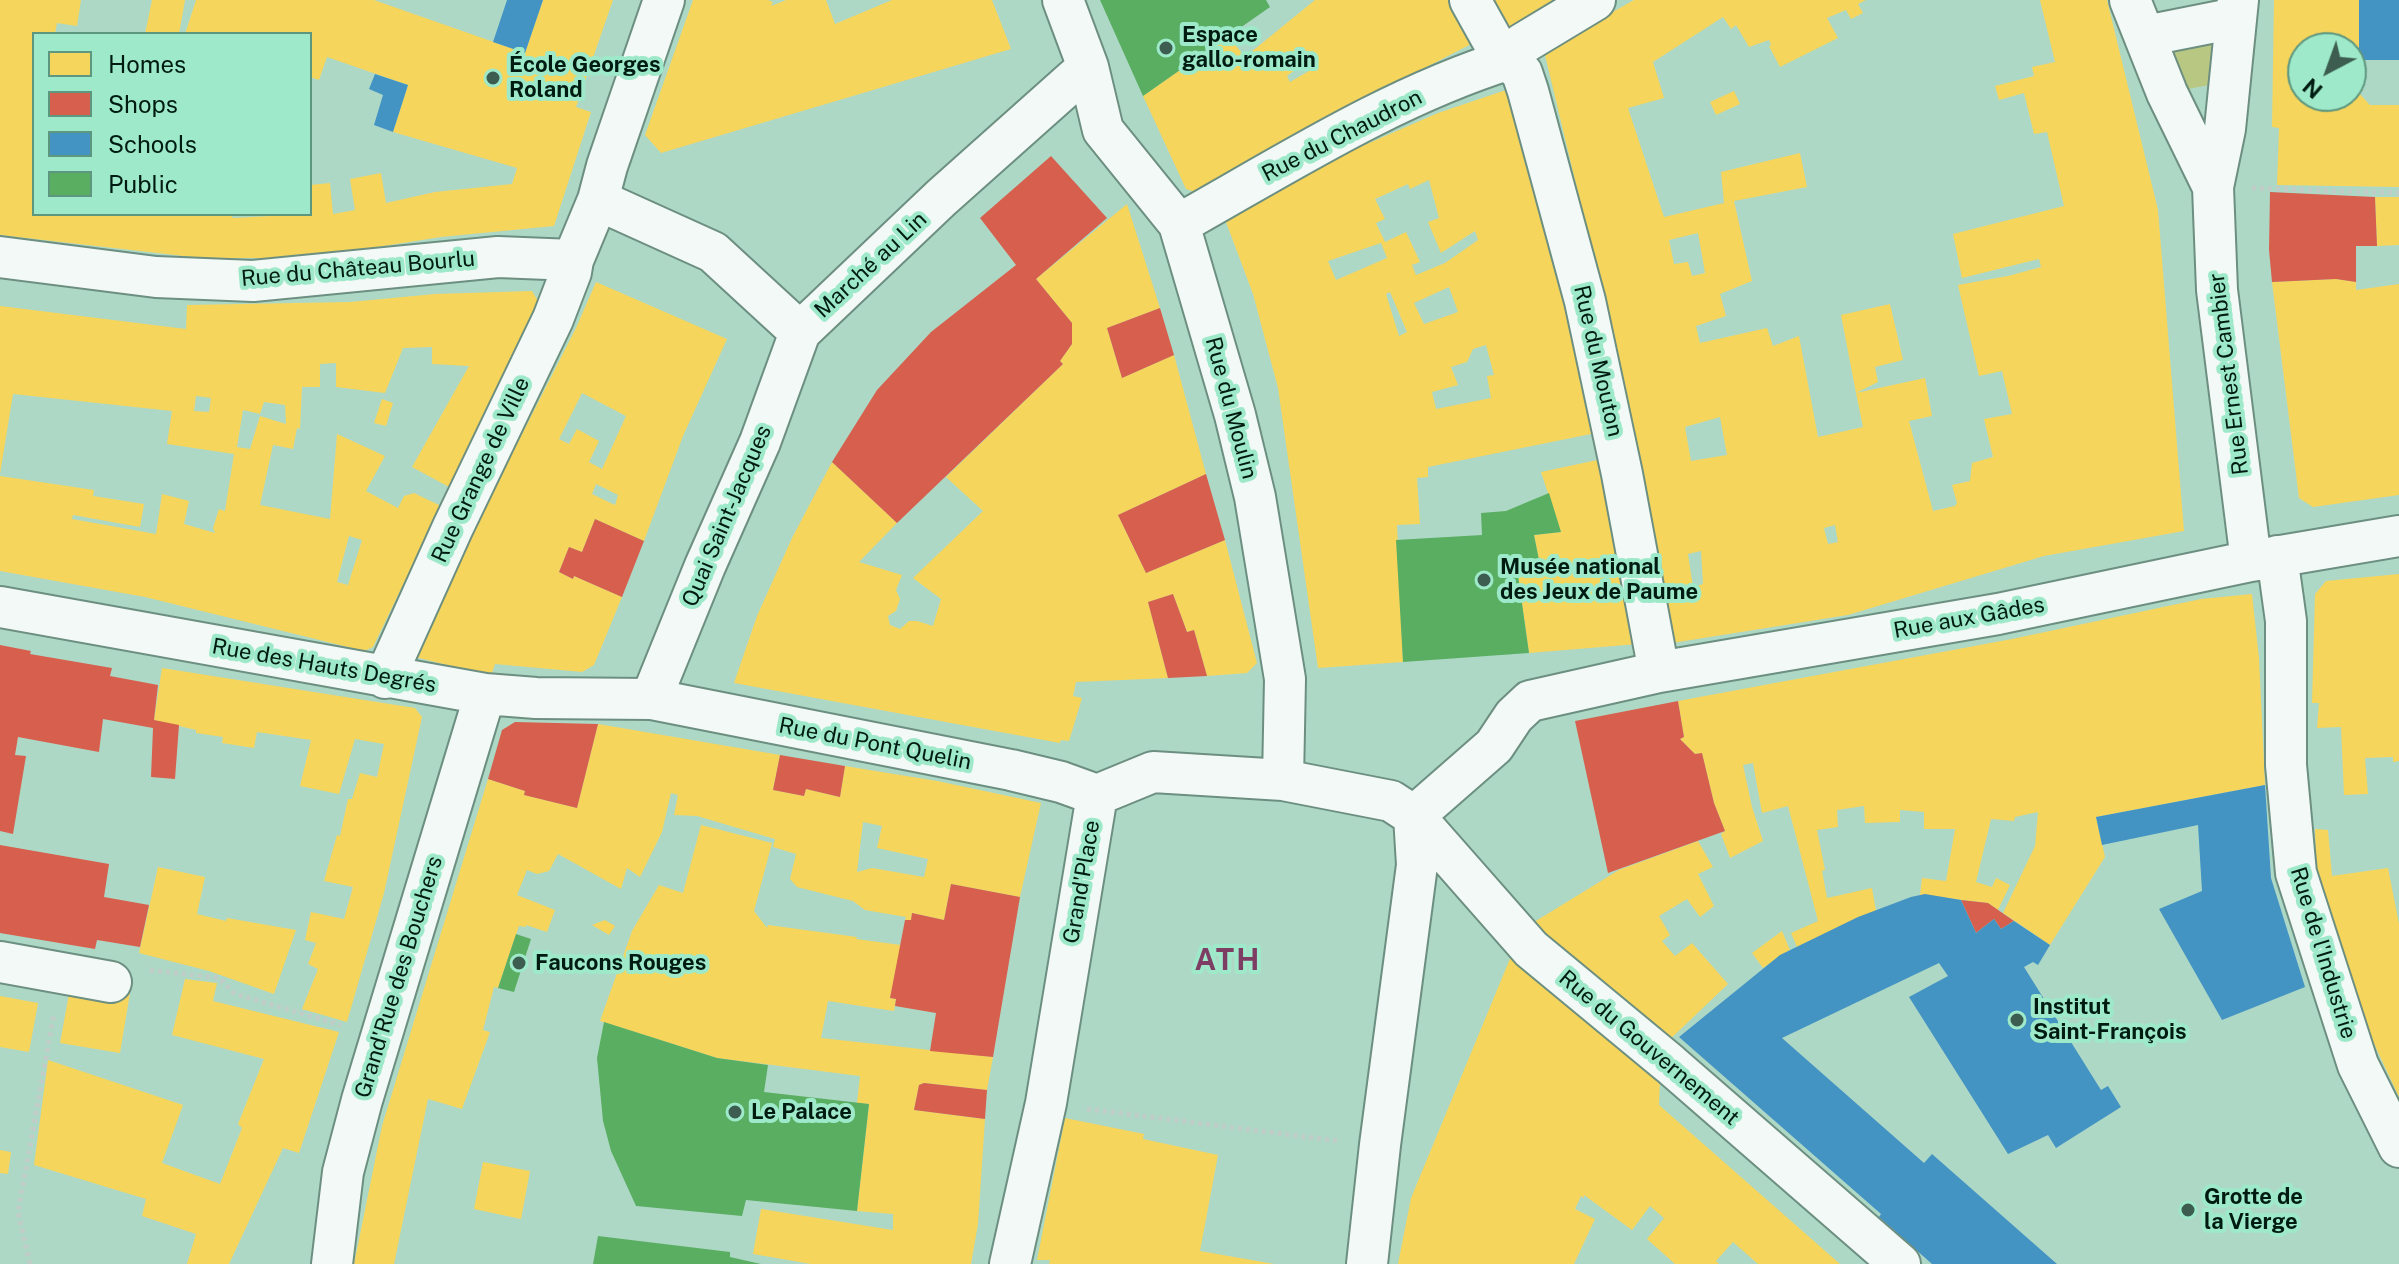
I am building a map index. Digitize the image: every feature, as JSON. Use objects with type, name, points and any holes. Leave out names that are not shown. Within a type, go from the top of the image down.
[{"type":"street","name":"Rue Grange de Ville","points":[[385,678],[453,527],[553,319],[598,200],[664,0]]},
{"type":"street","name":"Rue du Moulin","points":[[1063,0],[1088,67],[1103,130],[1179,224],[1235,415],[1255,497],[1285,679],[1283,780]]},
{"type":"street","name":"Rue du Mouton","points":[[1470,0],[1495,45],[1522,73],[1528,91],[1585,301],[1622,474],[1659,672]]},
{"type":"street","points":[[1510,59],[1522,44],[1595,0]]},
{"type":"street","name":"Rue Ernest Cambier","points":[[2213,187],[2167,93],[2137,17],[2237,9],[2225,129],[2213,187],[2217,290],[2264,558]]},
{"type":"street","name":"Rue du Chaudron","points":[[1179,224],[1329,138],[1476,70],[1510,59]]},
{"type":"street","name":"Marché au Lin","points":[[598,200],[713,252],[800,332],[941,198],[1088,67]]},
{"type":"street","name":"Rue du Château Bourlu","points":[[0,257],[156,277],[253,281],[498,257],[573,260]]},
{"type":"street","name":"Quai Saint-Jacques","points":[[651,699],[760,442],[800,332]]},
{"type":"street","name":"Rue aux Gâdes","points":[[1659,672],[1998,614],[2264,558],[2399,536]]},
{"type":"street","name":"Rue de l'Industrie","points":[[2264,558],[2286,621],[2286,765],[2296,873],[2358,1065],[2399,1147]]},
{"type":"street","name":"Rue des Hauts Degrés","points":[[0,607],[485,694],[536,698],[651,699]]},
{"type":"street","points":[[1367,1264],[1417,865],[1414,816],[1494,746],[1514,716],[1530,701],[1659,672]]},
{"type":"street","name":"Grand'Rue des Bouchers","points":[[332,1264],[343,1172],[485,694]]},
{"type":"street","name":"Rue du Pont Quelin","points":[[651,699],[1011,770],[1061,782],[1097,795]]},
{"type":"street","name":"Grand'Place","points":[[1010,1264],[1046,1103],[1097,795],[1153,772],[1283,780],[1391,801],[1414,816]]},
{"type":"street","name":"Rue du Gouvernement","points":[[1414,816],[1531,949],[1670,1064],[1900,1264]]},
{"type":"street","points":[[0,962],[111,982]]},
{"type":"path","points":[[2213,187],[2399,193]]},
{"type":"path","points":[[111,982],[149,970],[219,978],[235,994],[381,1037]]},
{"type":"path","points":[[30,1264],[18,1212],[61,973]]},
{"type":"path","points":[[1046,1103],[1231,1129],[1380,1145]]},
{"type":"green space","points":[[2245,17],[2246,78],[2167,93],[2145,36]]},
{"type":"building: Homes","points":[[0,0],[81,0],[77,26],[57,23],[55,32],[32,32],[32,216],[232,218],[312,216],[312,185],[330,183],[333,214],[355,210],[350,179],[381,173],[386,203],[435,192],[512,184],[517,168],[393,132],[408,85],[327,57],[319,80],[312,78],[312,32],[186,32],[196,0],[374,0],[525,53],[543,0],[613,0],[576,107],[591,112],[554,226],[441,237],[307,258],[201,258],[0,235]]},
{"type":"building: Homes","points":[[152,0],[185,0],[179,32],[145,32]]},
{"type":"building: Homes","points":[[693,0],[768,0],[773,2],[771,6],[786,0],[826,0],[835,24],[892,0],[992,0],[1011,49],[661,153],[645,135]]},
{"type":"building: Homes","points":[[1315,0],[1455,0],[1477,41],[1314,125],[1198,193],[1186,189],[1143,96],[1228,36],[1245,57]],"holes":[[[1304,63],[1309,71],[1290,82],[1287,76]]]},
{"type":"building: Homes","points":[[1483,0],[1563,0],[1502,36]]},
{"type":"building: Homes","points":[[1634,0],[1866,0],[1858,4],[1863,13],[1851,19],[1846,10],[1827,18],[1838,38],[1780,67],[1769,40],[1749,47],[1736,25],[1731,29],[1723,17],[1653,62],[1664,98],[1628,108],[1664,217],[1724,203],[1721,172],[1800,153],[1807,187],[1734,201],[1752,281],[1720,294],[1726,316],[1696,326],[1700,343],[1767,328],[1773,346],[1799,336],[1818,437],[1863,427],[1856,393],[1925,378],[1932,416],[1909,421],[1933,511],[1955,506],[1957,503],[1952,485],[1970,481],[1972,463],[1993,457],[1984,419],[2012,414],[2002,371],[1979,376],[1958,285],[2041,267],[2039,259],[1962,278],[1953,234],[2064,206],[2047,132],[2034,134],[2024,93],[1999,100],[1995,86],[2034,76],[2032,67],[2055,62],[2040,0],[2107,0],[2158,210],[2184,531],[2044,556],[1848,615],[1672,643],[1627,396],[1544,51]],"holes":[[[1698,233],[1705,273],[1692,276],[1688,262],[1674,264],[1669,240]],[[1720,417],[1727,455],[1691,461],[1685,427]],[[1835,525],[1838,542],[1828,544],[1824,528]],[[1701,551],[1703,584],[1693,587],[1688,554]]]},
{"type":"building: Homes","points":[[2274,0],[2359,0],[2359,32],[2287,32],[2287,112],[2367,112],[2367,102],[2370,105],[2399,105],[2399,187],[2277,185],[2279,128],[2272,127]]},
{"type":"building: Homes","points":[[1506,90],[1533,181],[1596,433],[1428,467],[1428,477],[1417,478],[1420,524],[1397,525],[1403,662],[1318,668],[1278,388],[1253,294],[1226,222],[1229,214],[1344,154],[1438,113]],"holes":[[[1429,180],[1439,218],[1428,222],[1441,253],[1475,231],[1478,240],[1445,263],[1416,275],[1412,265],[1420,262],[1406,232],[1385,242],[1376,223],[1385,219],[1375,199],[1408,184],[1410,189]],[[1381,243],[1387,258],[1336,280],[1328,261]],[[1449,287],[1458,312],[1424,324],[1414,303]],[[1390,292],[1407,332],[1399,336],[1386,294]],[[1486,345],[1494,375],[1487,376],[1491,398],[1436,409],[1432,392],[1458,385],[1451,367],[1467,362],[1473,349]]]},
{"type":"building: Homes","points":[[1734,91],[1740,104],[1716,115],[1710,102]]},
{"type":"building: Homes","points":[[2375,197],[2399,197],[2399,245],[2377,246]]},
{"type":"building: Homes","points":[[1127,204],[1160,308],[1107,328],[1122,378],[1174,355],[1206,474],[1118,515],[1146,573],[1225,540],[1257,663],[1247,673],[1207,676],[1194,630],[1187,632],[1173,594],[1148,602],[1168,678],[1076,682],[1073,696],[1082,698],[1069,741],[1061,740],[1060,743],[734,683],[757,616],[792,538],[832,462],[897,523],[859,562],[902,575],[896,590],[900,599],[896,611],[888,616],[890,625],[900,629],[909,621],[917,621],[933,626],[941,599],[913,578],[983,511],[946,477],[1063,364],[1060,361],[1072,344],[1072,323],[1036,279]]},
{"type":"building: Homes","points":[[2336,279],[2356,282],[2356,290],[2399,284],[2399,495],[2313,507],[2299,498],[2272,282]]},
{"type":"building: Homes","points":[[596,282],[727,339],[683,436],[644,541],[595,519],[582,552],[569,547],[559,572],[622,597],[594,665],[582,672],[495,664],[491,676],[415,657],[461,554],[576,328]],"holes":[[[582,393],[626,416],[602,469],[589,462],[599,441],[577,429],[569,444],[559,439]],[[596,484],[618,495],[615,505],[592,494]]]},
{"type":"building: Homes","points":[[532,291],[538,301],[449,487],[412,467],[469,366],[432,364],[432,347],[403,348],[385,393],[336,387],[336,363],[320,364],[320,387],[302,387],[300,429],[297,428],[293,449],[273,445],[260,505],[330,519],[337,434],[385,456],[366,491],[398,508],[404,496],[414,493],[441,506],[373,647],[364,651],[145,597],[0,571],[0,476],[94,490],[93,496],[144,504],[140,527],[73,515],[72,519],[156,534],[162,494],[189,501],[184,524],[215,533],[213,528],[219,509],[225,511],[234,454],[167,444],[172,411],[13,394],[0,474],[0,306],[186,329],[187,305],[350,302],[435,294]],"holes":[[[196,396],[211,398],[209,412],[194,411]],[[264,402],[285,405],[286,424],[260,416],[250,449],[237,447],[243,410],[260,414]],[[349,536],[362,540],[348,585],[337,582]]]},
{"type":"building: Homes","points":[[1890,304],[1903,360],[1875,367],[1878,382],[1856,393],[1841,315]]},
{"type":"building: Homes","points":[[382,399],[393,403],[386,426],[374,423]]},
{"type":"building: Homes","points":[[1602,459],[1638,644],[1529,653],[1516,561],[1539,560],[1534,535],[1561,532],[1541,472]]},
{"type":"building: Homes","points":[[2399,574],[2399,761],[2393,762],[2393,757],[2365,758],[2368,794],[2344,795],[2341,727],[2317,728],[2319,703],[2312,703],[2315,594],[2326,581]]},
{"type":"building: Homes","points":[[2252,594],[2259,658],[2265,785],[2096,817],[2105,857],[2050,945],[2003,913],[2035,846],[2038,812],[2015,817],[2014,821],[1991,819],[1976,882],[1992,887],[1996,878],[2010,885],[1998,910],[1988,903],[1920,895],[1922,878],[1946,881],[1955,829],[1924,829],[1924,812],[1900,810],[1900,822],[1865,823],[1864,806],[1837,810],[1838,827],[1817,830],[1827,898],[1872,888],[1876,911],[1797,947],[1791,933],[1818,921],[1788,806],[1762,813],[1753,763],[1743,765],[1763,841],[1730,858],[1721,834],[1725,831],[1714,803],[1702,753],[1695,754],[1680,739],[1684,737],[1678,701],[2012,639],[2201,599]]},
{"type":"building: Homes","points":[[162,668],[415,708],[422,717],[384,893],[347,1022],[302,1009],[318,969],[308,964],[316,943],[305,940],[311,912],[344,919],[353,887],[324,881],[337,835],[340,836],[348,799],[352,799],[360,773],[377,777],[384,744],[355,739],[339,794],[300,786],[311,740],[257,732],[254,748],[222,743],[223,737],[196,733],[196,730],[154,720]]},
{"type":"building: Homes","points":[[598,724],[780,755],[773,790],[804,796],[806,789],[840,797],[845,766],[1041,803],[1020,897],[951,884],[944,920],[912,913],[911,920],[905,920],[906,917],[865,910],[853,901],[797,887],[790,879],[796,854],[773,847],[775,839],[697,816],[674,815],[678,795],[671,793],[662,832],[640,877],[627,868],[621,889],[558,854],[549,871],[537,874],[527,870],[517,895],[555,910],[547,932],[526,925],[519,926],[498,988],[494,987],[483,1030],[490,1032],[462,1109],[428,1099],[394,1264],[354,1264],[382,1126],[488,779],[525,791],[524,795],[577,808]],"holes":[[[863,822],[882,826],[877,848],[928,859],[924,877],[872,868],[857,872]]]},
{"type":"building: Homes","points":[[701,825],[772,843],[754,911],[767,928],[768,925],[901,945],[890,998],[896,999],[894,1011],[828,1001],[821,1038],[993,1057],[987,1090],[924,1083],[919,1085],[914,1110],[985,1119],[978,1224],[971,1264],[811,1264],[753,1254],[761,1209],[893,1230],[893,1214],[857,1211],[869,1104],[857,1103],[860,1076],[717,1058],[600,1021],[632,931],[659,885],[683,893]]},
{"type":"building: Homes","points":[[2315,829],[2328,830],[2332,876],[2388,868],[2399,924],[2399,1097],[2355,1003],[2316,866]]},
{"type":"building: Homes","points":[[1698,841],[1713,867],[1698,874],[1714,906],[1700,917],[1687,899],[1659,916],[1670,935],[1662,941],[1675,956],[1692,943],[1728,984],[1663,1046],[1526,927],[1619,870]]},
{"type":"building: Homes","points":[[158,867],[205,877],[197,914],[296,930],[274,994],[209,971],[139,953]]},
{"type":"building: Homes","points":[[605,920],[615,926],[609,935],[592,925]]},
{"type":"building: Homes","points":[[1782,931],[1790,950],[1763,968],[1752,953]]},
{"type":"building: Homes","points":[[1514,949],[1660,1080],[1659,1105],[1840,1264],[1758,1264],[1733,1242],[1716,1261],[1719,1264],[1675,1264],[1647,1239],[1664,1218],[1650,1206],[1632,1230],[1584,1195],[1575,1209],[1595,1219],[1574,1264],[1398,1264],[1411,1198]]},
{"type":"building: Homes","points":[[185,979],[217,983],[213,1001],[339,1032],[299,1153],[283,1148],[229,1264],[187,1264],[196,1234],[142,1216],[146,1199],[34,1165],[48,1060],[183,1105],[162,1163],[220,1184],[242,1128],[238,1124],[264,1059],[172,1035]]},
{"type":"building: Homes","points":[[71,983],[130,993],[120,1053],[60,1043]]},
{"type":"building: Homes","points":[[0,996],[38,1003],[29,1052],[0,1047]]},
{"type":"building: Homes","points":[[1065,1118],[1144,1134],[1143,1139],[1218,1155],[1200,1251],[1274,1264],[1049,1264],[1050,1260],[1037,1260]]},
{"type":"building: Homes","points":[[0,1150],[11,1152],[8,1174],[0,1173]]},
{"type":"building: Homes","points":[[483,1162],[530,1171],[521,1219],[474,1209]]},
{"type":"building: Shops","points":[[1051,156],[1107,218],[1036,279],[1072,323],[1072,344],[1060,361],[1063,364],[897,523],[832,462],[877,390],[931,332],[1016,265],[980,218]]},
{"type":"building: Shops","points":[[2270,192],[2375,197],[2377,246],[2356,246],[2356,282],[2336,279],[2272,282]]},
{"type":"building: Shops","points":[[1160,308],[1174,355],[1122,378],[1107,328]]},
{"type":"building: Shops","points":[[1206,474],[1225,540],[1146,573],[1118,515]]},
{"type":"building: Shops","points":[[595,519],[644,541],[622,597],[559,572],[569,547],[582,552]]},
{"type":"building: Shops","points":[[1173,594],[1187,632],[1194,630],[1207,676],[1168,678],[1148,602]]},
{"type":"building: Shops","points":[[0,645],[31,651],[30,654],[112,668],[110,676],[158,685],[154,720],[179,725],[175,779],[151,777],[153,728],[103,719],[99,752],[18,737],[15,755],[26,756],[13,834],[0,831]]},
{"type":"building: Shops","points":[[1678,701],[1684,737],[1680,739],[1695,754],[1702,753],[1714,803],[1725,831],[1608,873],[1575,721]]},
{"type":"building: Shops","points":[[515,722],[598,724],[577,808],[524,795],[525,791],[488,779],[502,730]]},
{"type":"building: Shops","points":[[780,755],[845,766],[840,797],[806,789],[804,796],[773,790]]},
{"type":"building: Shops","points":[[0,845],[109,864],[104,897],[149,905],[140,947],[97,940],[95,949],[0,933]]},
{"type":"building: Shops","points":[[951,884],[1020,897],[993,1057],[930,1051],[936,1013],[895,1006],[896,999],[890,998],[905,920],[911,920],[912,913],[944,920]]},
{"type":"building: Shops","points":[[1961,900],[1988,903],[2014,921],[2001,929],[1994,919],[1976,933]]},
{"type":"building: Shops","points":[[919,1085],[987,1090],[985,1119],[914,1110]]},
{"type":"building: Schools","points":[[507,0],[543,0],[525,53],[493,42]]},
{"type":"building: Schools","points":[[2359,0],[2399,0],[2399,60],[2367,60],[2367,32],[2359,32]]},
{"type":"building: Schools","points":[[375,74],[408,85],[393,132],[374,125],[383,95],[369,89]]},
{"type":"building: Schools","points":[[2265,785],[2271,878],[2305,987],[2222,1020],[2159,909],[2202,891],[2198,825],[2102,845],[2096,817]]},
{"type":"building: Schools","name":"Institut Saint-François","points":[[1925,894],[1961,900],[1976,933],[1994,919],[2001,929],[2014,921],[2050,945],[2038,965],[2033,962],[2024,967],[2101,1090],[2108,1086],[2121,1107],[2056,1148],[2048,1135],[2008,1154],[1909,997],[1948,976],[1939,963],[1782,1038],[1924,1163],[1932,1154],[2057,1264],[1932,1264],[1879,1217],[1881,1214],[1679,1037],[1780,955],[1858,917]]},
{"type":"building: Public","name":"Espace gallo-romain","points":[[1100,0],[1266,0],[1270,7],[1143,96]]},
{"type":"building: Public","points":[[1549,493],[1561,532],[1534,535],[1539,560],[1516,561],[1529,653],[1403,662],[1396,540],[1482,535],[1481,513],[1506,511]]},
{"type":"building: Public","points":[[516,934],[531,939],[514,992],[498,988]]},
{"type":"building: Public","name":"Le Palace","points":[[604,1022],[717,1058],[768,1065],[764,1092],[869,1104],[857,1211],[746,1200],[742,1216],[636,1206],[611,1151],[603,1121],[597,1058]]},
{"type":"building: Public","points":[[598,1236],[730,1252],[730,1257],[761,1264],[593,1264]]},
{"type":"place","name":"Espace gallo-romain","points":[[1166,48]]},
{"type":"place","name":"École Georges Roland","points":[[493,78]]},
{"type":"place","name":"Musée national des Jeux de Paume","points":[[1484,580]]},
{"type":"place","name":"Faucons Rouges","points":[[519,963]]},
{"type":"place","name":"Institut Saint-François","points":[[2017,1020]]},
{"type":"place","name":"Le Palace","points":[[735,1112]]},
{"type":"place","name":"Grotte de la Vierge","points":[[2188,1210]]},
{"type":"district","name":"ATH","points":[[1228,961]]}]
